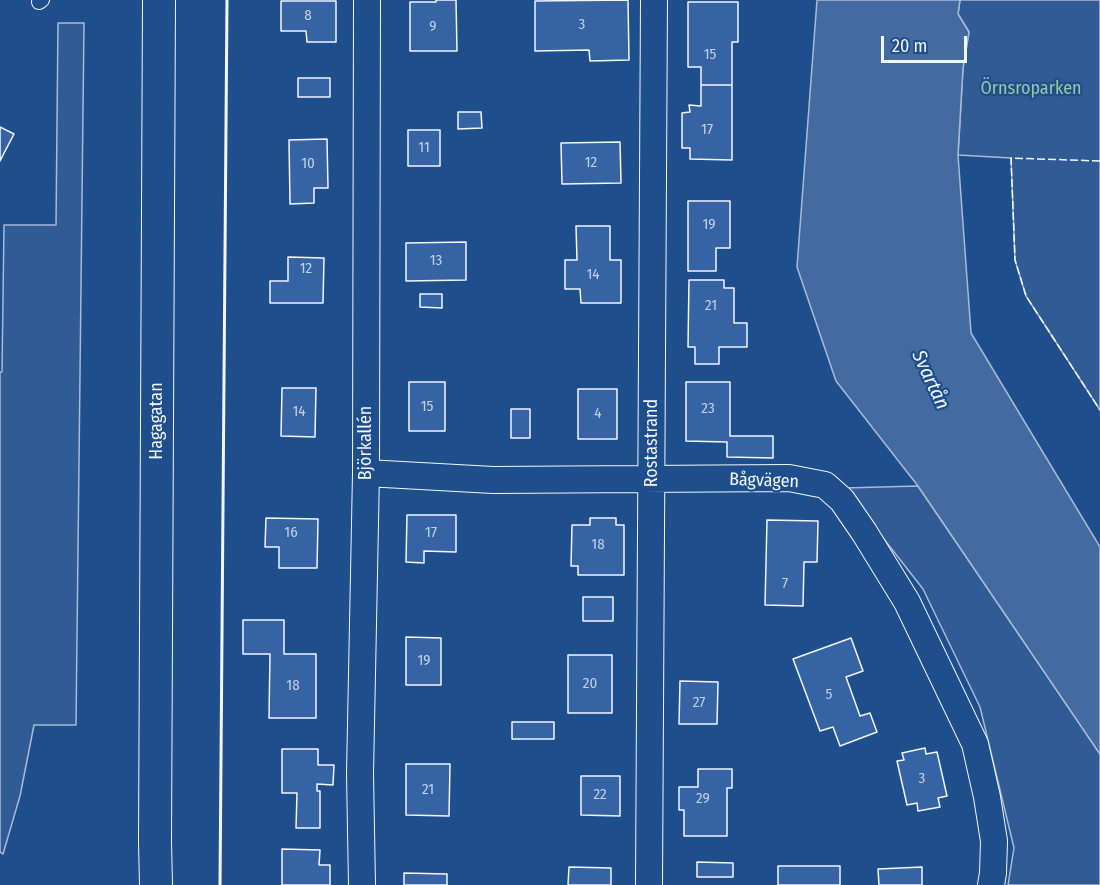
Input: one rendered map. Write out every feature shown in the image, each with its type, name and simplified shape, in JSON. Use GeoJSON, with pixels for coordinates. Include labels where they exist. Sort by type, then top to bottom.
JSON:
{"type":"FeatureCollection","features":[{"type":"Feature","properties":{"kind":"street","name":"Hagagatan"},"geometry":{"type":"LineString","coordinates":[[156,885],[159,0]]}},
{"type":"Feature","properties":{"kind":"street","name":"Björkallén"},"geometry":{"type":"LineString","coordinates":[[362,885],[360,774],[366,473],[367,0]]}},
{"type":"Feature","properties":{"kind":"street","name":"Rostastrand"},"geometry":{"type":"LineString","coordinates":[[649,885],[654,0]]}},
{"type":"Feature","properties":{"kind":"street","name":"Bågvägen"},"geometry":{"type":"LineString","coordinates":[[366,473],[494,480],[789,478],[825,485],[842,500],[907,602],[975,744],[994,841],[991,885]]}},
{"type":"Feature","properties":{"kind":"street","name":"Hagagatan"},"geometry":{"type":"LineString","coordinates":[[148,885],[155,842]]}},
{"type":"Feature","properties":{"kind":"shaded area"},"geometry":{"type":"Polygon","coordinates":[[[960,0],[1100,0],[1100,410],[1026,296],[1015,260],[1011,158],[958,155],[963,68],[969,32],[958,14],[960,0]]]}},
{"type":"Feature","properties":{"kind":"shaded area"},"geometry":{"type":"Polygon","coordinates":[[[58,23],[84,23],[76,725],[34,725],[20,796],[3,854],[0,852],[0,372],[2,372],[4,225],[56,225],[58,23]]]}},
{"type":"Feature","properties":{"kind":"shaded area"},"geometry":{"type":"Polygon","coordinates":[[[918,486],[1100,754],[1100,885],[1008,885],[1014,848],[980,707],[923,589],[844,488],[918,486]]]}},
{"type":"Feature","properties":{"kind":"water","name":"Svartån"},"geometry":{"type":"Polygon","coordinates":[[[817,0],[960,0],[958,14],[969,32],[963,68],[958,155],[971,333],[1100,547],[1100,754],[918,486],[836,381],[797,267],[817,0]]]}},
{"type":"Feature","properties":{"kind":"building"},"geometry":{"type":"Polygon","coordinates":[[[436,0],[456,0],[457,51],[410,51],[410,2],[436,2],[436,0]]]}},
{"type":"Feature","properties":{"kind":"building"},"geometry":{"type":"Polygon","coordinates":[[[628,0],[629,60],[590,61],[589,50],[535,51],[535,1],[628,0]]]}},
{"type":"Feature","properties":{"kind":"building"},"geometry":{"type":"Polygon","coordinates":[[[281,1],[336,1],[336,42],[307,42],[306,31],[281,31],[281,1]]]}},
{"type":"Feature","properties":{"kind":"building"},"geometry":{"type":"Polygon","coordinates":[[[688,2],[738,2],[738,42],[732,42],[732,85],[701,85],[701,67],[688,67],[688,2]]]}},
{"type":"Feature","properties":{"kind":"building"},"geometry":{"type":"Polygon","coordinates":[[[298,78],[330,78],[330,97],[298,97],[298,78]]]}},
{"type":"Feature","properties":{"kind":"building"},"geometry":{"type":"Polygon","coordinates":[[[701,85],[732,85],[732,160],[690,159],[690,148],[682,148],[682,113],[690,112],[689,105],[701,106],[701,85]]]}},
{"type":"Feature","properties":{"kind":"building"},"geometry":{"type":"Polygon","coordinates":[[[458,112],[481,112],[482,128],[458,129],[458,112]]]}},
{"type":"Feature","properties":{"kind":"building"},"geometry":{"type":"Polygon","coordinates":[[[0,127],[14,134],[0,161],[0,127]]]}},
{"type":"Feature","properties":{"kind":"building"},"geometry":{"type":"Polygon","coordinates":[[[408,130],[440,130],[440,166],[408,166],[408,130]]]}},
{"type":"Feature","properties":{"kind":"building"},"geometry":{"type":"Polygon","coordinates":[[[327,139],[328,188],[314,188],[314,203],[290,204],[289,140],[327,139]]]}},
{"type":"Feature","properties":{"kind":"building"},"geometry":{"type":"Polygon","coordinates":[[[620,142],[621,183],[562,184],[561,143],[620,142]]]}},
{"type":"Feature","properties":{"kind":"building"},"geometry":{"type":"Polygon","coordinates":[[[688,201],[730,201],[730,248],[716,248],[716,271],[688,271],[688,201]]]}},
{"type":"Feature","properties":{"kind":"building"},"geometry":{"type":"Polygon","coordinates":[[[576,226],[610,226],[610,260],[621,260],[621,303],[581,303],[580,289],[565,289],[565,260],[577,260],[576,226]]]}},
{"type":"Feature","properties":{"kind":"building"},"geometry":{"type":"Polygon","coordinates":[[[466,242],[466,280],[406,281],[406,243],[466,242]]]}},
{"type":"Feature","properties":{"kind":"building"},"geometry":{"type":"Polygon","coordinates":[[[288,257],[324,258],[323,303],[270,303],[270,281],[288,281],[288,257]]]}},
{"type":"Feature","properties":{"kind":"building"},"geometry":{"type":"Polygon","coordinates":[[[689,280],[724,280],[724,288],[734,288],[734,323],[747,323],[747,347],[719,347],[719,364],[695,364],[695,347],[688,347],[689,280]]]}},
{"type":"Feature","properties":{"kind":"building"},"geometry":{"type":"Polygon","coordinates":[[[420,294],[442,294],[442,308],[420,307],[420,294]]]}},
{"type":"Feature","properties":{"kind":"building"},"geometry":{"type":"Polygon","coordinates":[[[409,382],[445,382],[445,431],[409,431],[409,382]]]}},
{"type":"Feature","properties":{"kind":"building"},"geometry":{"type":"Polygon","coordinates":[[[686,382],[730,382],[730,436],[773,436],[773,458],[727,457],[727,442],[686,441],[686,382]]]}},
{"type":"Feature","properties":{"kind":"building"},"geometry":{"type":"Polygon","coordinates":[[[282,388],[316,388],[315,437],[281,436],[282,388]]]}},
{"type":"Feature","properties":{"kind":"building"},"geometry":{"type":"Polygon","coordinates":[[[578,389],[617,389],[617,439],[578,439],[578,389]]]}},
{"type":"Feature","properties":{"kind":"building"},"geometry":{"type":"Polygon","coordinates":[[[511,409],[530,409],[530,438],[511,438],[511,409]]]}},
{"type":"Feature","properties":{"kind":"building"},"geometry":{"type":"Polygon","coordinates":[[[407,515],[456,515],[456,552],[424,551],[424,563],[406,562],[407,515]]]}},
{"type":"Feature","properties":{"kind":"building"},"geometry":{"type":"Polygon","coordinates":[[[266,518],[318,519],[317,568],[279,568],[279,547],[265,547],[266,518]]]}},
{"type":"Feature","properties":{"kind":"building"},"geometry":{"type":"Polygon","coordinates":[[[590,518],[616,518],[616,525],[624,525],[624,575],[578,575],[578,566],[571,566],[572,525],[590,525],[590,518]]]}},
{"type":"Feature","properties":{"kind":"building"},"geometry":{"type":"Polygon","coordinates":[[[767,520],[818,521],[817,562],[804,562],[803,606],[765,605],[767,520]]]}},
{"type":"Feature","properties":{"kind":"building"},"geometry":{"type":"Polygon","coordinates":[[[583,597],[613,597],[613,621],[583,621],[583,597]]]}},
{"type":"Feature","properties":{"kind":"building"},"geometry":{"type":"Polygon","coordinates":[[[243,620],[284,620],[284,654],[316,654],[316,718],[269,718],[270,654],[243,654],[243,620]]]}},
{"type":"Feature","properties":{"kind":"building"},"geometry":{"type":"Polygon","coordinates":[[[406,637],[441,638],[441,685],[406,685],[406,637]]]}},
{"type":"Feature","properties":{"kind":"building"},"geometry":{"type":"Polygon","coordinates":[[[851,638],[863,671],[846,677],[860,716],[870,713],[877,732],[840,746],[833,727],[820,731],[793,659],[851,638]]]}},
{"type":"Feature","properties":{"kind":"building"},"geometry":{"type":"Polygon","coordinates":[[[568,655],[612,655],[612,713],[568,713],[568,655]]]}},
{"type":"Feature","properties":{"kind":"building"},"geometry":{"type":"Polygon","coordinates":[[[680,681],[718,682],[717,724],[679,724],[680,681]]]}},
{"type":"Feature","properties":{"kind":"building"},"geometry":{"type":"Polygon","coordinates":[[[512,722],[554,722],[554,739],[512,739],[512,722]]]}},
{"type":"Feature","properties":{"kind":"building"},"geometry":{"type":"Polygon","coordinates":[[[925,748],[926,754],[937,752],[947,796],[938,798],[940,807],[918,811],[917,803],[907,805],[897,761],[904,760],[902,753],[925,748]]]}},
{"type":"Feature","properties":{"kind":"building"},"geometry":{"type":"Polygon","coordinates":[[[282,749],[318,749],[318,765],[334,765],[333,785],[317,784],[317,791],[320,791],[320,828],[296,828],[297,793],[282,793],[282,749]]]}},
{"type":"Feature","properties":{"kind":"building"},"geometry":{"type":"Polygon","coordinates":[[[406,764],[450,764],[449,816],[406,815],[406,764]]]}},
{"type":"Feature","properties":{"kind":"building"},"geometry":{"type":"Polygon","coordinates":[[[698,769],[732,769],[732,788],[727,788],[727,836],[684,836],[684,810],[679,810],[679,787],[698,787],[698,769]]]}},
{"type":"Feature","properties":{"kind":"building"},"geometry":{"type":"Polygon","coordinates":[[[581,776],[620,776],[620,816],[581,815],[581,776]]]}},
{"type":"Feature","properties":{"kind":"building"},"geometry":{"type":"Polygon","coordinates":[[[282,849],[320,850],[319,865],[330,865],[330,885],[282,885],[282,849]]]}},
{"type":"Feature","properties":{"kind":"building"},"geometry":{"type":"Polygon","coordinates":[[[697,862],[733,863],[733,877],[697,877],[697,862]]]}},
{"type":"Feature","properties":{"kind":"building"},"geometry":{"type":"Polygon","coordinates":[[[778,866],[840,866],[840,885],[778,885],[778,866]]]}},
{"type":"Feature","properties":{"kind":"building"},"geometry":{"type":"Polygon","coordinates":[[[569,867],[611,868],[611,885],[568,885],[569,867]]]}},
{"type":"Feature","properties":{"kind":"building"},"geometry":{"type":"Polygon","coordinates":[[[922,867],[922,885],[879,885],[878,869],[922,867]]]}},
{"type":"Feature","properties":{"kind":"building"},"geometry":{"type":"Polygon","coordinates":[[[404,873],[447,874],[447,885],[404,885],[404,873]]]}},
{"type":"Feature","properties":{"kind":"fence"},"geometry":{"type":"LineString","coordinates":[[1100,161],[1011,158],[1015,260],[1026,296],[1100,410]]}},
{"type":"Feature","properties":{"kind":"wall"},"geometry":{"type":"LineString","coordinates":[[220,885],[227,0]]}},
{"type":"Feature","properties":{"kind":"park label","name":"Örnsroparken"},"geometry":{"type":"Point","coordinates":[1031,89]}}]}
